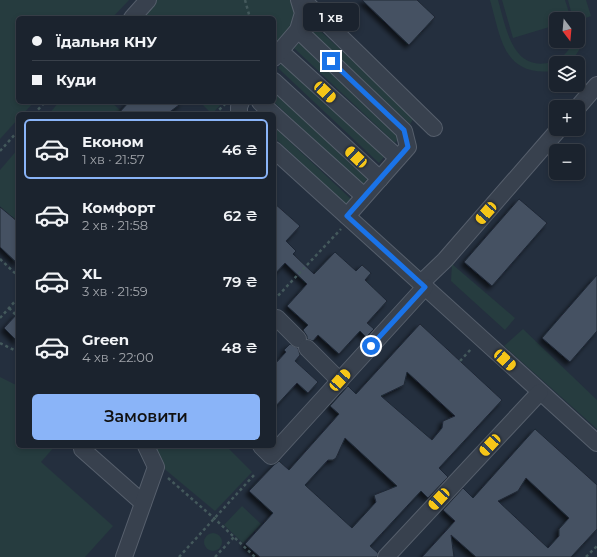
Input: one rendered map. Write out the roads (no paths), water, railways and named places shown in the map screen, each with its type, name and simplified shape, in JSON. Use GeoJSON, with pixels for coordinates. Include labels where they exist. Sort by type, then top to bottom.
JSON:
{"type":"FeatureCollection","features":[{"type":"Feature","properties":{"kind":"street"},"geometry":{"type":"LineString","coordinates":[[134,16],[148,0]]}},
{"type":"Feature","properties":{"kind":"street"},"geometry":{"type":"LineString","coordinates":[[299,0],[303,12],[298,30],[277,54],[398,158]]}},
{"type":"Feature","properties":{"kind":"street"},"geometry":{"type":"LineString","coordinates":[[303,0],[434,128]]}},
{"type":"Feature","properties":{"kind":"street"},"geometry":{"type":"LineString","coordinates":[[298,30],[404,130],[408,147],[347,216]]}},
{"type":"Feature","properties":{"kind":"street"},"geometry":{"type":"LineString","coordinates":[[276,83],[380,179]]}},
{"type":"Feature","properties":{"kind":"street"},"geometry":{"type":"LineString","coordinates":[[584,100],[597,85]]}},
{"type":"Feature","properties":{"kind":"street"},"geometry":{"type":"LineString","coordinates":[[262,104],[271,112]]}},
{"type":"Feature","properties":{"kind":"street"},"geometry":{"type":"LineString","coordinates":[[276,117],[364,196]]}},
{"type":"Feature","properties":{"kind":"street"},"geometry":{"type":"LineString","coordinates":[[263,448],[271,456],[340,380],[553,136]]}},
{"type":"Feature","properties":{"kind":"street"},"geometry":{"type":"LineString","coordinates":[[276,152],[597,443]]}},
{"type":"Feature","properties":{"kind":"street"},"geometry":{"type":"LineString","coordinates":[[277,318],[340,380]]}},
{"type":"Feature","properties":{"kind":"street"},"geometry":{"type":"LineString","coordinates":[[386,557],[540,392]]}},
{"type":"Feature","properties":{"kind":"street"},"geometry":{"type":"LineString","coordinates":[[124,557],[156,467],[147,448]]}},
{"type":"Feature","properties":{"kind":"street"},"geometry":{"type":"LineString","coordinates":[[82,449],[143,503]]}},
{"type":"Feature","properties":{"kind":"street"},"geometry":{"type":"LineString","coordinates":[[378,557],[426,504]]}}]}
